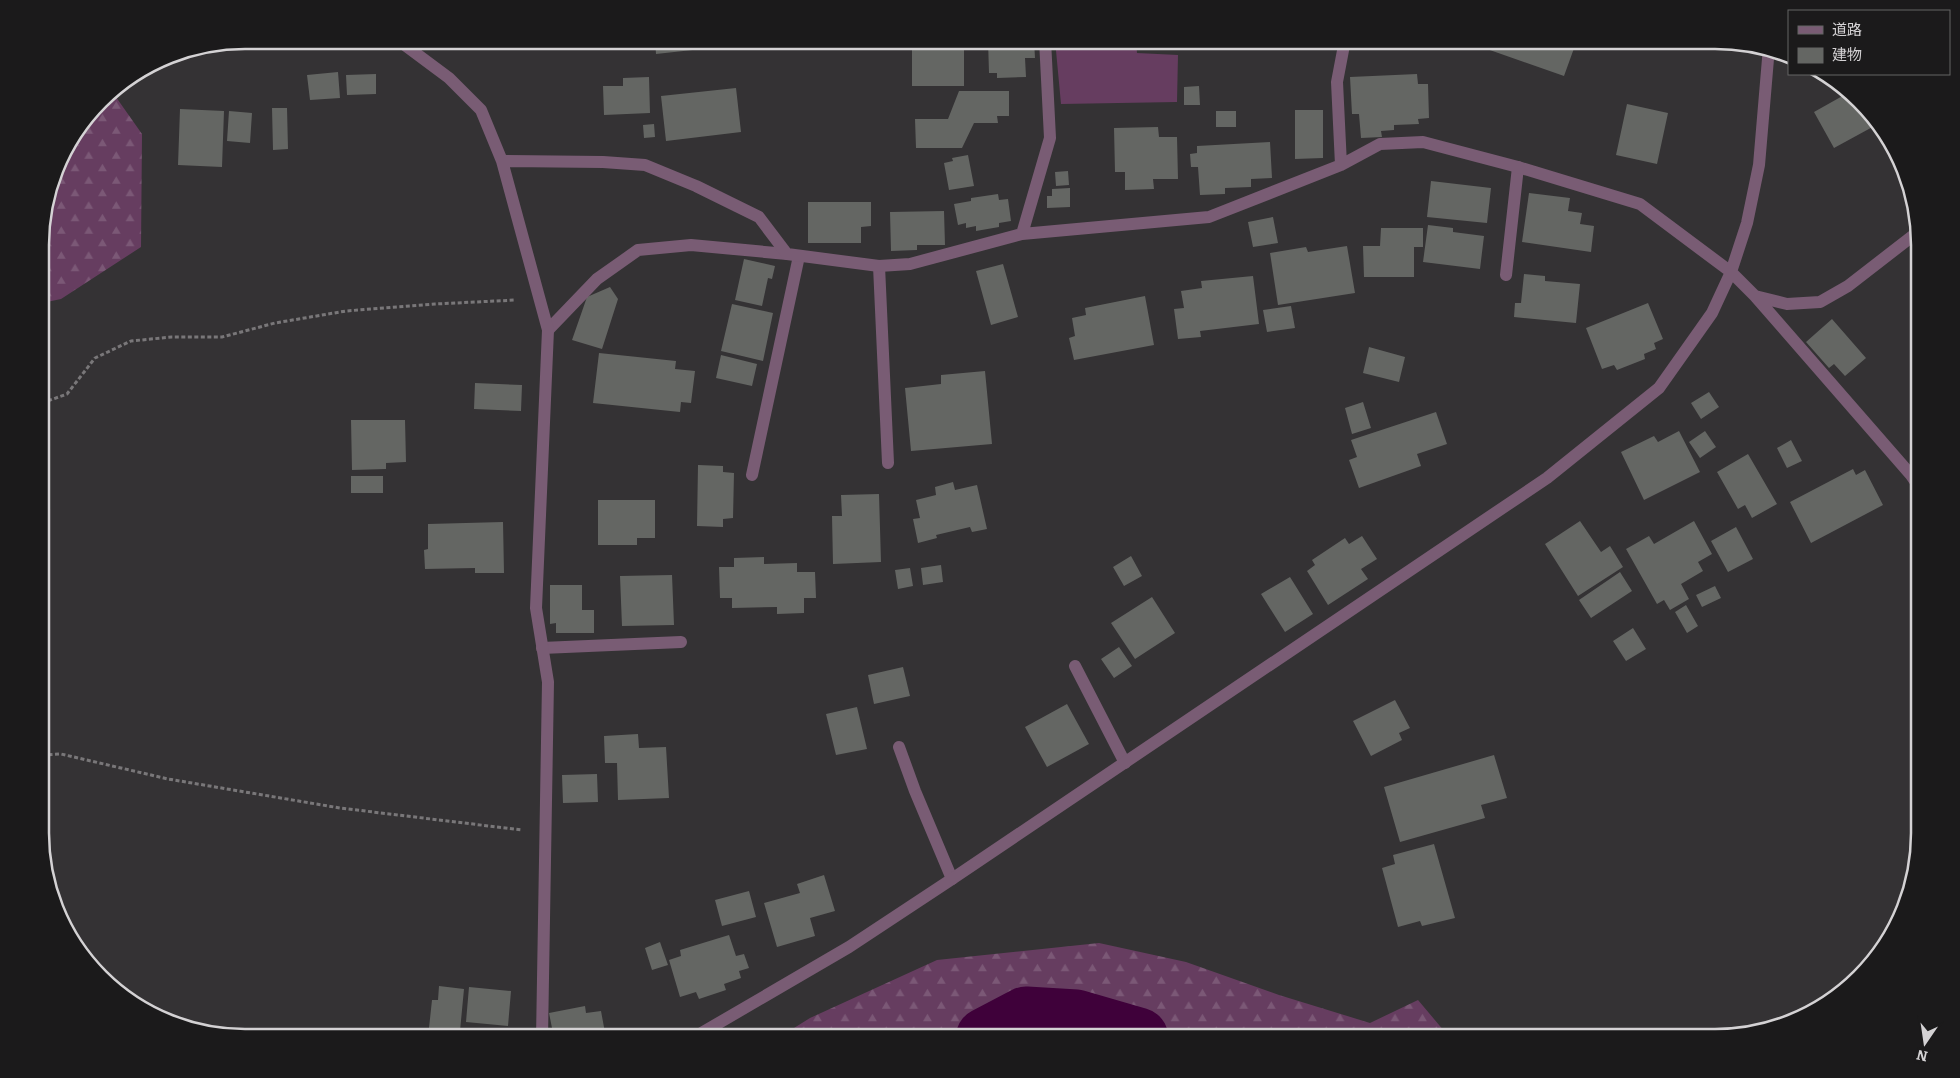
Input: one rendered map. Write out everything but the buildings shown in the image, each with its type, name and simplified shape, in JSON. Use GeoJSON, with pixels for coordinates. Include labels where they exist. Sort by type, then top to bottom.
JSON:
{"type":"FeatureCollection","features":[{"type":"Feature","properties":{"kind":"street"},"geometry":{"type":"LineString","coordinates":[[410,49],[449,78],[481,110],[502,161],[548,330],[536,608],[548,682],[542,1029]]}},
{"type":"Feature","properties":{"kind":"street"},"geometry":{"type":"LineString","coordinates":[[1022,234],[1050,138],[1045,49]]}},
{"type":"Feature","properties":{"kind":"street"},"geometry":{"type":"LineString","coordinates":[[1341,165],[1337,82],[1343,49]]}},
{"type":"Feature","properties":{"kind":"street"},"geometry":{"type":"LineString","coordinates":[[708,1029],[849,947],[952,880],[1547,478],[1659,388],[1712,313],[1731,272],[1748,223],[1759,165],[1768,56]]}},
{"type":"Feature","properties":{"kind":"street"},"geometry":{"type":"LineString","coordinates":[[548,330],[597,279],[638,250],[691,245],[879,266],[910,264],[1022,234],[1209,217],[1341,165],[1380,144],[1423,142],[1518,167],[1640,204],[1731,272],[1755,296],[1911,475]]}},
{"type":"Feature","properties":{"kind":"street"},"geometry":{"type":"LineString","coordinates":[[502,161],[603,162],[645,165],[696,186],[759,217],[793,255]]}},
{"type":"Feature","properties":{"kind":"street"},"geometry":{"type":"LineString","coordinates":[[1506,275],[1518,167]]}},
{"type":"Feature","properties":{"kind":"street"},"geometry":{"type":"LineString","coordinates":[[1755,296],[1787,304],[1820,302],[1848,286],[1911,238]]}},
{"type":"Feature","properties":{"kind":"street"},"geometry":{"type":"LineString","coordinates":[[752,475],[793,255]]}},
{"type":"Feature","properties":{"kind":"street"},"geometry":{"type":"LineString","coordinates":[[879,266],[888,463]]}},
{"type":"Feature","properties":{"kind":"street"},"geometry":{"type":"LineString","coordinates":[[542,648],[681,642]]}},
{"type":"Feature","properties":{"kind":"street"},"geometry":{"type":"LineString","coordinates":[[1075,666],[1125,763]]}},
{"type":"Feature","properties":{"kind":"street"},"geometry":{"type":"LineString","coordinates":[[899,747],[915,792],[952,880]]}},
{"type":"Feature","properties":{"kind":"path"},"geometry":{"type":"LineString","coordinates":[[49,400],[67,394],[95,358],[131,341],[172,337],[222,336],[346,311],[540,299]]}},
{"type":"Feature","properties":{"kind":"path"},"geometry":{"type":"LineString","coordinates":[[49,755],[61,754],[168,779],[340,808],[545,833]]}},
{"type":"Feature","properties":{"kind":"green space"},"geometry":{"type":"Polygon","coordinates":[[[1056,49],[1137,49],[1137,53],[1178,55],[1177,102],[1061,104],[1056,49]]]}},
{"type":"Feature","properties":{"kind":"green space"},"geometry":{"type":"Polygon","coordinates":[[[116,97],[142,134],[141,247],[61,299],[49,302],[49,232],[55,194],[75,147],[89,125],[116,97]]]}},
{"type":"Feature","properties":{"kind":"green space"},"geometry":{"type":"Polygon","coordinates":[[[1099,943],[1186,962],[1279,995],[1370,1023],[1418,1000],[1442,1029],[792,1029],[810,1018],[937,960],[1099,943]]]}},
{"type":"Feature","properties":{"kind":"waterway"},"geometry":{"type":"LineString","coordinates":[[1003,1029],[1026,1017],[1076,1020],[1107,1029]]}}]}
